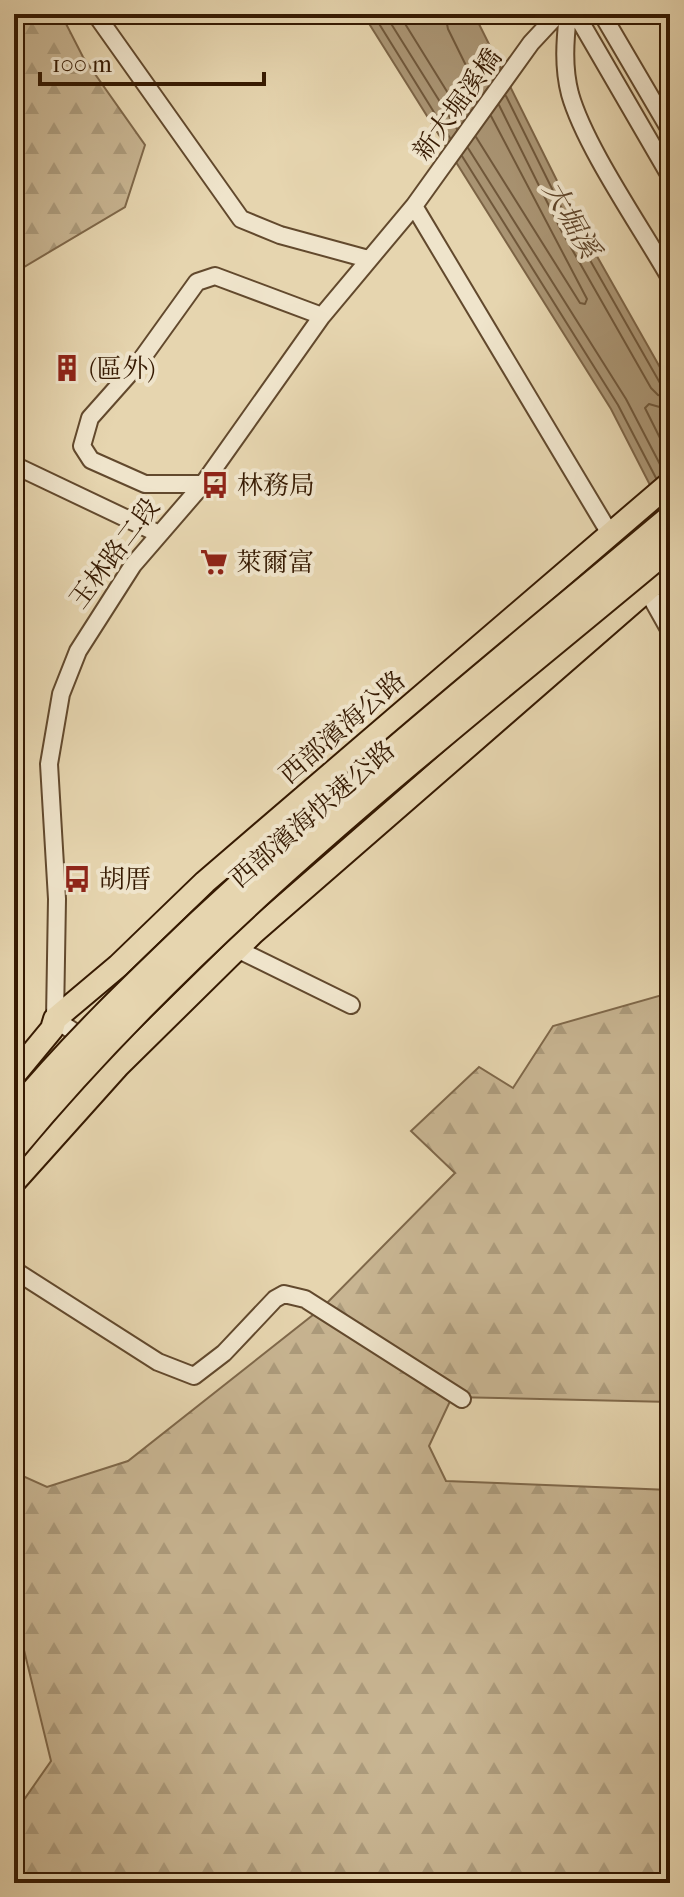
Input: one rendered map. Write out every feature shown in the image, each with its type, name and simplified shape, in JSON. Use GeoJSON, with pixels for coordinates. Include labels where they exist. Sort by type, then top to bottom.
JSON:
{"type":"FeatureCollection","features":[{"type":"Feature","properties":{"kind":"highway","name":"西部濱海快速公路"},"geometry":{"type":"LineString","coordinates":[[14,1114],[49,1072],[150,970],[288,839],[670,518]]}},
{"type":"Feature","properties":{"kind":"highway","name":"西部濱海快速公路"},"geometry":{"type":"LineString","coordinates":[[14,1148],[64,1088],[156,993],[301,856],[670,547]]}},
{"type":"Feature","properties":{"kind":"main road","name":"西部濱海公路"},"geometry":{"type":"LineString","coordinates":[[55,1019],[118,966],[205,882],[609,532],[670,483]]}},
{"type":"Feature","properties":{"kind":"main road"},"geometry":{"type":"LineString","coordinates":[[14,1182],[118,1066],[253,933],[670,570]]}},
{"type":"Feature","properties":{"kind":"main road"},"geometry":{"type":"LineString","coordinates":[[14,1075],[52,1029],[55,1019]]}},
{"type":"Feature","properties":{"kind":"street","name":"新大堀溪橋"},"geometry":{"type":"LineString","coordinates":[[418,200],[531,43],[558,14]]}},
{"type":"Feature","properties":{"kind":"street"},"geometry":{"type":"LineString","coordinates":[[568,14],[564,54],[570,94],[595,147],[670,278]]}},
{"type":"Feature","properties":{"kind":"street"},"geometry":{"type":"LineString","coordinates":[[576,14],[670,176]]}},
{"type":"Feature","properties":{"kind":"street"},"geometry":{"type":"LineString","coordinates":[[602,14],[670,130]]}},
{"type":"Feature","properties":{"kind":"street"},"geometry":{"type":"LineString","coordinates":[[97,15],[241,219],[280,235],[368,259]]}},
{"type":"Feature","properties":{"kind":"street"},"geometry":{"type":"LineString","coordinates":[[418,200],[609,532]]}},
{"type":"Feature","properties":{"kind":"street","name":"玉林路二段"},"geometry":{"type":"LineString","coordinates":[[55,1019],[57,899],[49,764],[61,694],[78,651],[133,565],[203,484],[322,316],[418,200]]}},
{"type":"Feature","properties":{"kind":"street"},"geometry":{"type":"LineString","coordinates":[[203,484],[145,484],[91,460],[82,446],[90,418],[138,364],[197,282],[215,276],[322,316]]}},
{"type":"Feature","properties":{"kind":"street"},"geometry":{"type":"LineString","coordinates":[[14,465],[159,534]]}},
{"type":"Feature","properties":{"kind":"street"},"geometry":{"type":"LineString","coordinates":[[647,590],[670,631]]}},
{"type":"Feature","properties":{"kind":"street"},"geometry":{"type":"LineString","coordinates":[[90,1043],[194,942],[218,967]]}},
{"type":"Feature","properties":{"kind":"street"},"geometry":{"type":"LineString","coordinates":[[237,949],[351,1005]]}},
{"type":"Feature","properties":{"kind":"street"},"geometry":{"type":"LineString","coordinates":[[55,1019],[118,1066]]}},
{"type":"Feature","properties":{"kind":"street"},"geometry":{"type":"LineString","coordinates":[[14,1270],[158,1362],[194,1376],[224,1353],[275,1299],[284,1294],[305,1299],[462,1399]]}},
{"type":"Feature","properties":{"kind":"green space"},"geometry":{"type":"Polygon","coordinates":[[[14,14],[61,14],[83,57],[145,145],[125,207],[14,273],[14,14]]]}},
{"type":"Feature","properties":{"kind":"green space"},"geometry":{"type":"Polygon","coordinates":[[[670,986],[670,1402],[452,1397],[429,1446],[446,1481],[670,1490],[670,1883],[14,1883],[14,1814],[51,1761],[14,1609],[14,1472],[47,1487],[128,1461],[323,1307],[455,1173],[411,1131],[479,1067],[513,1088],[553,1026],[666,994],[670,986]]]}},
{"type":"Feature","properties":{"kind":"water","name":"大堀溪"},"geometry":{"type":"Polygon","coordinates":[[[363,14],[474,14],[577,221],[670,385],[670,524],[611,409],[363,14]]]}},
{"type":"Feature","properties":{"kind":"place","name":"(區外)"},"geometry":{"type":"Point","coordinates":[67,368]}},
{"type":"Feature","properties":{"kind":"place","name":"林務局"},"geometry":{"type":"Point","coordinates":[215,485]}},
{"type":"Feature","properties":{"kind":"place","name":"萊爾富"},"geometry":{"type":"Point","coordinates":[214,562]}},
{"type":"Feature","properties":{"kind":"place","name":"胡厝"},"geometry":{"type":"Point","coordinates":[77,879]}}]}
